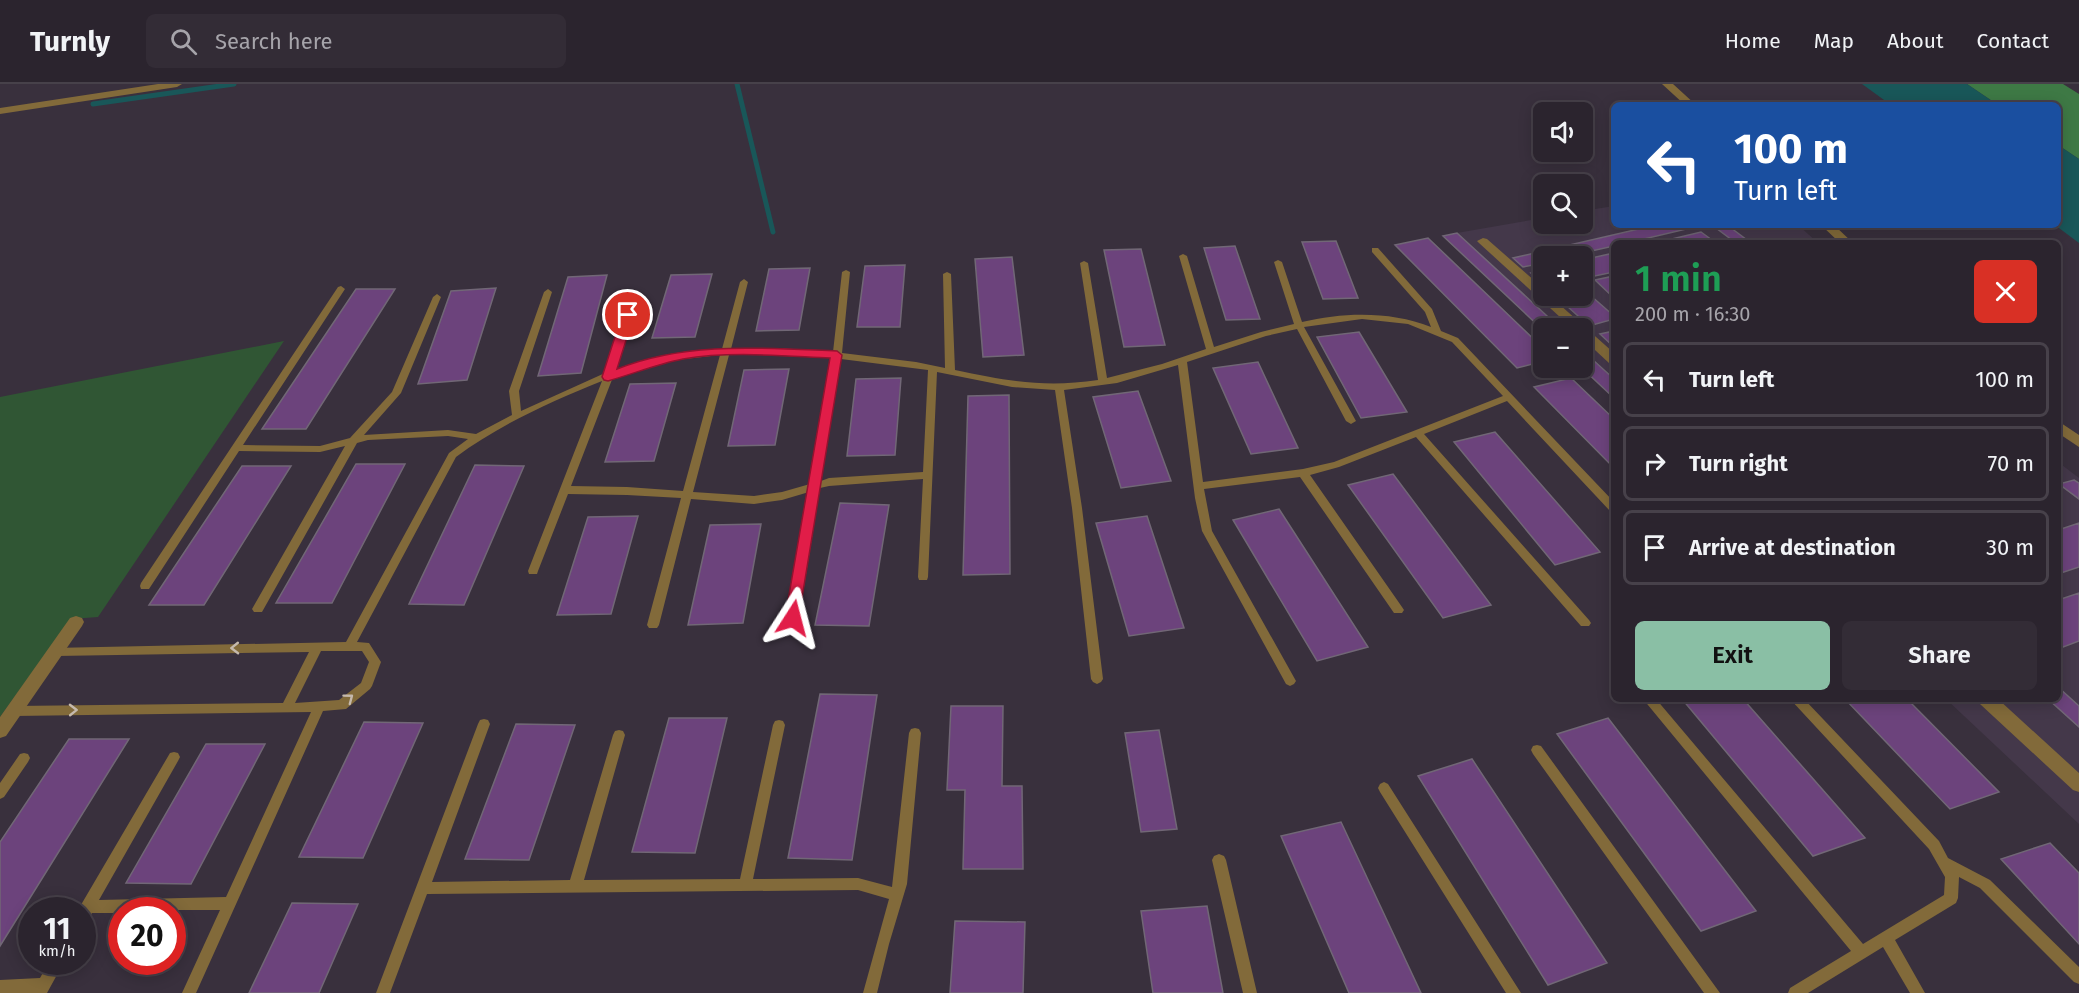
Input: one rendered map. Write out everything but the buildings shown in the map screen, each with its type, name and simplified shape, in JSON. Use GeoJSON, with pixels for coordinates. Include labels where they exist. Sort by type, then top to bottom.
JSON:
{"type":"FeatureCollection","features":[{"type":"Feature","properties":{"kind":"street"},"geometry":{"type":"LineString","coordinates":[[0,111],[177,84]]}},
{"type":"Feature","properties":{"kind":"street"},"geometry":{"type":"LineString","coordinates":[[1667,84],[1688,102]]}},
{"type":"Feature","properties":{"kind":"street"},"geometry":{"type":"LineString","coordinates":[[1830,228],[1844,240]]}},
{"type":"Feature","properties":{"kind":"street"},"geometry":{"type":"LineString","coordinates":[[1483,241],[1568,318]]}},
{"type":"Feature","properties":{"kind":"street"},"geometry":{"type":"LineString","coordinates":[[1593,341],[1611,357]]}},
{"type":"Feature","properties":{"kind":"street"},"geometry":{"type":"LineString","coordinates":[[2061,428],[2079,442]]}},
{"type":"Feature","properties":{"kind":"street"},"geometry":{"type":"LineString","coordinates":[[0,731],[76,622]]}},
{"type":"Feature","properties":{"kind":"street"},"geometry":{"type":"LineString","coordinates":[[1989,702],[2079,784]]}},
{"type":"Feature","properties":{"kind":"lane"},"geometry":{"type":"LineString","coordinates":[[1375,250],[1429,311],[1437,330]]}},
{"type":"Feature","properties":{"kind":"lane"},"geometry":{"type":"LineString","coordinates":[[1184,256],[1211,350]]}},
{"type":"Feature","properties":{"kind":"lane"},"geometry":{"type":"LineString","coordinates":[[1278,262],[1299,325],[1351,421]]}},
{"type":"Feature","properties":{"kind":"lane"},"geometry":{"type":"LineString","coordinates":[[1084,263],[1103,381]]}},
{"type":"Feature","properties":{"kind":"lane"},"geometry":{"type":"LineString","coordinates":[[793,618],[837,355],[846,272]]}},
{"type":"Feature","properties":{"kind":"lane"},"geometry":{"type":"LineString","coordinates":[[947,274],[950,371]]}},
{"type":"Feature","properties":{"kind":"lane"},"geometry":{"type":"LineString","coordinates":[[653,625],[744,282]]}},
{"type":"Feature","properties":{"kind":"lane"},"geometry":{"type":"LineString","coordinates":[[145,586],[341,290]]}},
{"type":"Feature","properties":{"kind":"lane"},"geometry":{"type":"LineString","coordinates":[[517,417],[514,391],[548,292]]}},
{"type":"Feature","properties":{"kind":"lane"},"geometry":{"type":"LineString","coordinates":[[533,571],[608,377],[634,294]]}},
{"type":"Feature","properties":{"kind":"lane"},"geometry":{"type":"LineString","coordinates":[[258,609],[353,441],[396,393],[436,297]]}},
{"type":"Feature","properties":{"kind":"lane"},"geometry":{"type":"LineString","coordinates":[[349,646],[452,455],[475,437],[608,377],[629,369],[684,355],[756,351],[837,355],[933,368],[1019,384],[1059,387],[1103,381],[1299,325],[1336,318],[1409,321],[1437,330],[1455,340],[1611,505]]}},
{"type":"Feature","properties":{"kind":"lane"},"geometry":{"type":"LineString","coordinates":[[1182,359],[1207,531],[1290,681]]}},
{"type":"Feature","properties":{"kind":"lane"},"geometry":{"type":"LineString","coordinates":[[923,577],[933,368]]}},
{"type":"Feature","properties":{"kind":"lane"},"geometry":{"type":"LineString","coordinates":[[1059,387],[1077,508],[1097,679]]}},
{"type":"Feature","properties":{"kind":"lane"},"geometry":{"type":"LineString","coordinates":[[1199,486],[1303,474],[1336,465],[1509,397]]}},
{"type":"Feature","properties":{"kind":"lane"},"geometry":{"type":"LineString","coordinates":[[237,448],[320,449],[368,437],[448,433],[475,437]]}},
{"type":"Feature","properties":{"kind":"lane"},"geometry":{"type":"LineString","coordinates":[[1418,433],[1585,623]]}},
{"type":"Feature","properties":{"kind":"lane"},"geometry":{"type":"LineString","coordinates":[[1303,474],[1398,610]]}},
{"type":"Feature","properties":{"kind":"lane"},"geometry":{"type":"LineString","coordinates":[[565,490],[688,494],[754,500],[783,496],[829,482],[927,475]]}},
{"type":"Feature","properties":{"kind":"lane"},"geometry":{"type":"LineString","coordinates":[[14,711],[286,708],[342,705],[366,686],[375,662],[365,646],[56,651]]}},
{"type":"Feature","properties":{"kind":"lane"},"geometry":{"type":"LineString","coordinates":[[286,708],[317,647]]}},
{"type":"Feature","properties":{"kind":"lane"},"geometry":{"type":"LineString","coordinates":[[1651,702],[1861,953]]}},
{"type":"Feature","properties":{"kind":"lane"},"geometry":{"type":"LineString","coordinates":[[1795,993],[1951,898],[1952,876],[1934,845],[1799,702]]}},
{"type":"Feature","properties":{"kind":"lane"},"geometry":{"type":"LineString","coordinates":[[189,993],[320,707]]}},
{"type":"Feature","properties":{"kind":"lane"},"geometry":{"type":"LineString","coordinates":[[383,993],[484,724]]}},
{"type":"Feature","properties":{"kind":"lane"},"geometry":{"type":"LineString","coordinates":[[745,885],[779,725]]}},
{"type":"Feature","properties":{"kind":"lane"},"geometry":{"type":"LineString","coordinates":[[870,993],[900,884],[915,733]]}},
{"type":"Feature","properties":{"kind":"lane"},"geometry":{"type":"LineString","coordinates":[[576,887],[619,735]]}},
{"type":"Feature","properties":{"kind":"lane"},"geometry":{"type":"LineString","coordinates":[[1537,750],[1713,993]]}},
{"type":"Feature","properties":{"kind":"lane"},"geometry":{"type":"LineString","coordinates":[[94,897],[174,757]]}},
{"type":"Feature","properties":{"kind":"lane"},"geometry":{"type":"LineString","coordinates":[[0,793],[24,758]]}},
{"type":"Feature","properties":{"kind":"lane"},"geometry":{"type":"LineString","coordinates":[[1384,788],[1514,993]]}},
{"type":"Feature","properties":{"kind":"lane"},"geometry":{"type":"LineString","coordinates":[[1219,860],[1250,993]]}},
{"type":"Feature","properties":{"kind":"lane"},"geometry":{"type":"LineString","coordinates":[[1944,862],[1985,884],[2079,977]]}},
{"type":"Feature","properties":{"kind":"lane"},"geometry":{"type":"LineString","coordinates":[[422,888],[858,884],[897,895]]}},
{"type":"Feature","properties":{"kind":"lane"},"geometry":{"type":"LineString","coordinates":[[96,911],[230,903]]}},
{"type":"Feature","properties":{"kind":"lane"},"geometry":{"type":"LineString","coordinates":[[1886,938],[1918,993]]}},
{"type":"Feature","properties":{"kind":"lane"},"geometry":{"type":"LineString","coordinates":[[0,987],[41,989],[49,975]]}},
{"type":"Feature","properties":{"kind":"shaded area"},"geometry":{"type":"Polygon","coordinates":[[[1862,84],[1967,84],[1994,102],[1887,102],[1862,84]]]}},
{"type":"Feature","properties":{"kind":"shaded area"},"geometry":{"type":"Polygon","coordinates":[[[2061,147],[2079,159],[2079,243],[2059,228],[2061,228],[2061,147]]]}},
{"type":"Feature","properties":{"kind":"shaded area"},"geometry":{"type":"Polygon","coordinates":[[[1611,206],[1611,228],[1801,228],[1815,240],[1611,240],[1611,384],[1593,367],[1593,318],[1541,318],[1451,234],[1533,220],[1533,234],[1593,234],[1593,209],[1611,206]]]}},
{"type":"Feature","properties":{"kind":"shaded area"},"geometry":{"type":"Polygon","coordinates":[[[284,341],[98,617],[71,619],[0,717],[0,397],[284,341]]]}},
{"type":"Feature","properties":{"kind":"shaded area"},"geometry":{"type":"Polygon","coordinates":[[[2061,464],[2079,478],[2079,824],[1949,702],[2061,702],[2061,464]]]}},
{"type":"Feature","properties":{"kind":"green space"},"geometry":{"type":"Polygon","coordinates":[[[1967,84],[2063,84],[2079,94],[2079,159],[2061,147],[2061,102],[1994,102],[1967,84]]]}},
{"type":"Feature","properties":{"kind":"waterway"},"geometry":{"type":"LineString","coordinates":[[93,104],[234,84]]}},
{"type":"Feature","properties":{"kind":"waterway"},"geometry":{"type":"LineString","coordinates":[[737,84],[773,232]]}},
{"type":"Feature","properties":{"kind":"route"},"geometry":{"type":"LineString","coordinates":[[628,315],[608,377],[629,369],[684,355],[756,351],[837,355],[793,618]]}}]}
